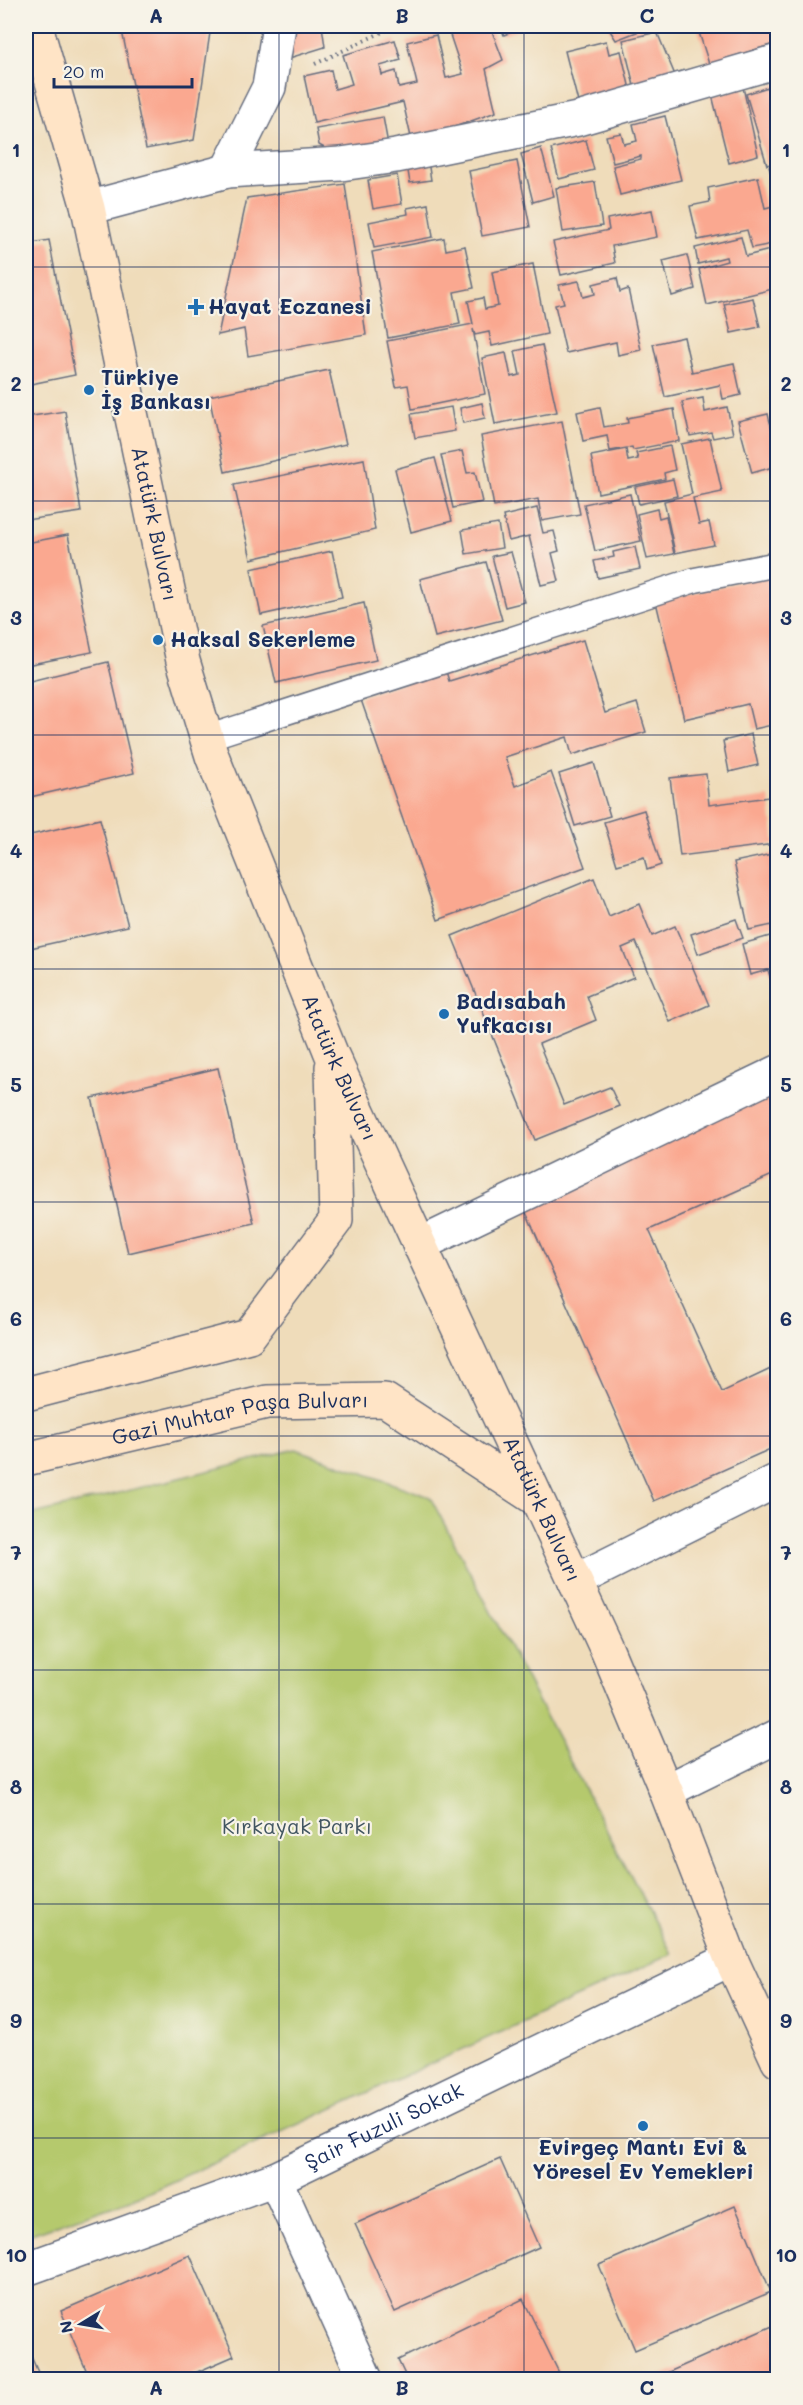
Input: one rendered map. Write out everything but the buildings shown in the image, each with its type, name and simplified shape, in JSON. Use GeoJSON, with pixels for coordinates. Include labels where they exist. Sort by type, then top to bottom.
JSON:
{"type":"FeatureCollection","features":[{"type":"Feature","properties":{"kind":"main road","name":"Atatürk Bulvarı"},"geometry":{"type":"LineString","coordinates":[[36,26],[88,208],[183,661],[206,738],[332,1053],[607,1650],[666,1791],[731,1959],[777,2061]]}},
{"type":"Feature","properties":{"kind":"main road"},"geometry":{"type":"LineString","coordinates":[[26,1394],[249,1336],[336,1220],[332,1053]]}},
{"type":"Feature","properties":{"kind":"main road","name":"Gazi Muhtar Paşa Bulvarı"},"geometry":{"type":"LineString","coordinates":[[26,1459],[267,1402],[385,1400],[536,1499]]}},
{"type":"Feature","properties":{"kind":"street"},"geometry":{"type":"LineString","coordinates":[[227,171],[269,87],[279,26]]}},
{"type":"Feature","properties":{"kind":"street"},"geometry":{"type":"LineString","coordinates":[[88,208],[227,171],[341,164],[396,156],[578,119],[777,61]]}},
{"type":"Feature","properties":{"kind":"street"},"geometry":{"type":"LineString","coordinates":[[419,1245],[777,1072]]}},
{"type":"Feature","properties":{"kind":"street"},"geometry":{"type":"LineString","coordinates":[[575,1581],[777,1480]]}},
{"type":"Feature","properties":{"kind":"street"},"geometry":{"type":"LineString","coordinates":[[666,1791],[777,1736]]}},
{"type":"Feature","properties":{"kind":"street","name":"Şair Fuzuli Sokak"},"geometry":{"type":"LineString","coordinates":[[26,2269],[275,2179],[731,1959]]}},
{"type":"Feature","properties":{"kind":"street"},"geometry":{"type":"LineString","coordinates":[[275,2179],[366,2379]]}},
{"type":"Feature","properties":{"kind":"lane"},"geometry":{"type":"LineString","coordinates":[[206,738],[695,580],[777,564]]}},
{"type":"Feature","properties":{"kind":"path"},"geometry":{"type":"LineString","coordinates":[[269,87],[395,26]]}},
{"type":"Feature","properties":{"kind":"green space","name":"Kırkayak Parkı"},"geometry":{"type":"Polygon","coordinates":[[[296,1449],[430,1497],[672,1954],[145,2194],[26,2236],[26,1516],[296,1449]]]}},
{"type":"Feature","properties":{"kind":"place","name":"Hayat Eczanesi"},"geometry":{"type":"Point","coordinates":[196,307]}},
{"type":"Feature","properties":{"kind":"place","name":"Türkiye İş Bankası"},"geometry":{"type":"Point","coordinates":[89,390]}},
{"type":"Feature","properties":{"kind":"place","name":"Haksal Sekerleme"},"geometry":{"type":"Point","coordinates":[158,640]}},
{"type":"Feature","properties":{"kind":"place","name":"Badısabah Yufkacısı"},"geometry":{"type":"Point","coordinates":[444,1014]}},
{"type":"Feature","properties":{"kind":"place","name":"Evirgeç Mantı Evi & Yöresel Ev Yemekleri"},"geometry":{"type":"Point","coordinates":[643,2126]}}]}
